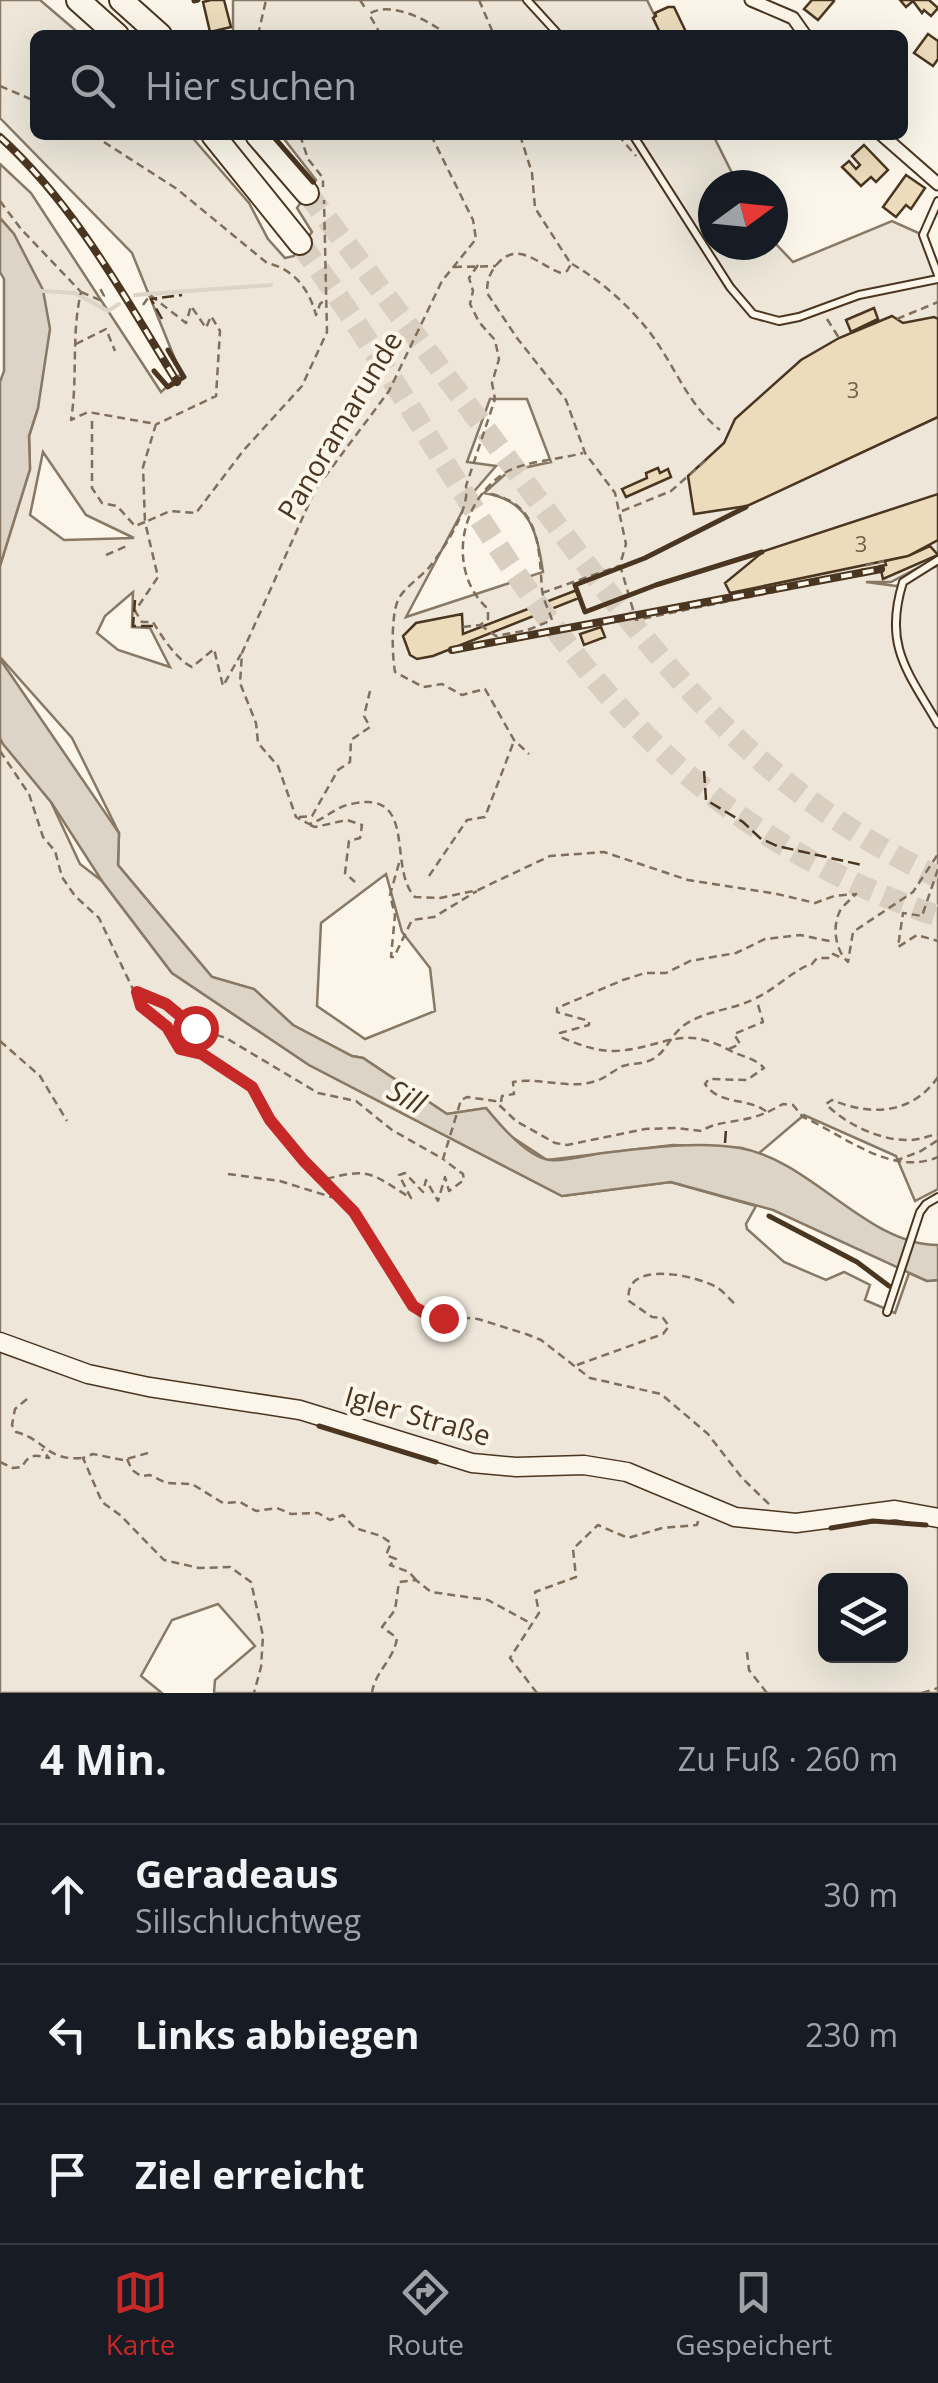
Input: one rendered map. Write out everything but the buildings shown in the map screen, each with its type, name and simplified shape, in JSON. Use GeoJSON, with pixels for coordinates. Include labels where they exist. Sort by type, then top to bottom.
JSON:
{"type":"FeatureCollection","features":[{"type":"Feature","properties":{"kind":"highway"},"geometry":{"type":"LineString","coordinates":[[78,0],[111,30]]}},
{"type":"Feature","properties":{"kind":"highway"},"geometry":{"type":"LineString","coordinates":[[120,0],[154,30]]}},
{"type":"Feature","properties":{"kind":"highway"},"geometry":{"type":"LineString","coordinates":[[217,140],[300,243]]}},
{"type":"Feature","properties":{"kind":"highway"},"geometry":{"type":"LineString","coordinates":[[261,140],[307,193]]}},
{"type":"Feature","properties":{"kind":"main road","name":"Igler Straße"},"geometry":{"type":"LineString","coordinates":[[0,1342],[88,1374],[300,1410],[472,1463],[516,1467],[584,1465],[627,1472],[735,1517],[796,1523],[895,1510],[938,1518]]}},
{"type":"Feature","properties":{"kind":"street"},"geometry":{"type":"LineString","coordinates":[[751,0],[793,18],[802,30]]}},
{"type":"Feature","properties":{"kind":"street"},"geometry":{"type":"LineString","coordinates":[[888,140],[938,184]]}},
{"type":"Feature","properties":{"kind":"lane"},"geometry":{"type":"LineString","coordinates":[[527,0],[554,30]]}},
{"type":"Feature","properties":{"kind":"lane"},"geometry":{"type":"LineString","coordinates":[[635,140],[740,303],[753,314],[778,321],[859,295],[938,277],[923,235],[938,201]]}},
{"type":"Feature","properties":{"kind":"lane"},"geometry":{"type":"LineString","coordinates":[[938,560],[903,582],[896,630],[901,664],[938,724]]}},
{"type":"Feature","properties":{"kind":"lane"},"geometry":{"type":"LineString","coordinates":[[887,1312],[914,1228],[926,1204],[938,1197]]}},
{"type":"Feature","properties":{"kind":"path"},"geometry":{"type":"LineString","coordinates":[[259,30],[266,0]]}},
{"type":"Feature","properties":{"kind":"path"},"geometry":{"type":"LineString","coordinates":[[360,0],[378,30]]}},
{"type":"Feature","properties":{"kind":"path"},"geometry":{"type":"LineString","coordinates":[[478,0],[492,30]]}},
{"type":"Feature","properties":{"kind":"path"},"geometry":{"type":"LineString","coordinates":[[369,14],[384,4],[428,18],[441,30]]}},
{"type":"Feature","properties":{"kind":"path"},"geometry":{"type":"LineString","coordinates":[[0,86],[30,100]]}},
{"type":"Feature","properties":{"kind":"path"},"geometry":{"type":"LineString","coordinates":[[101,140],[177,189],[268,263],[286,267],[312,297],[316,315],[326,300]]}},
{"type":"Feature","properties":{"kind":"path"},"geometry":{"type":"LineString","coordinates":[[92,421],[92,488],[102,503],[117,506],[135,526],[170,511],[196,512],[302,386],[328,332],[323,178],[308,159],[302,140]]}},
{"type":"Feature","properties":{"kind":"path","name":"Panoramarunde"},"geometry":{"type":"LineString","coordinates":[[296,817],[278,766],[258,743],[252,712],[241,691],[242,653],[315,490],[389,391],[442,281],[476,239],[467,206],[434,140]]}},
{"type":"Feature","properties":{"kind":"path"},"geometry":{"type":"LineString","coordinates":[[522,140],[532,173],[535,208],[570,264],[588,274],[648,331],[699,414],[720,430]]}},
{"type":"Feature","properties":{"kind":"path"},"geometry":{"type":"LineString","coordinates":[[1,204],[80,295],[100,300],[104,296],[99,286]]}},
{"type":"Feature","properties":{"kind":"path"},"geometry":{"type":"LineString","coordinates":[[570,264],[567,271],[554,272],[532,256],[505,256],[487,282],[487,293],[566,400],[585,453],[615,493],[626,544],[620,565],[636,620],[862,574],[863,566],[884,561]]}},
{"type":"Feature","properties":{"kind":"path"},"geometry":{"type":"LineString","coordinates":[[478,265],[469,278],[474,292],[470,304],[495,340],[500,359],[492,383],[495,399],[466,486],[468,496],[452,530],[432,565],[398,600],[392,654],[395,672],[423,687],[442,684],[462,695],[485,690],[514,740],[529,754]]}},
{"type":"Feature","properties":{"kind":"path"},"geometry":{"type":"LineString","coordinates":[[452,266],[496,266]]}},
{"type":"Feature","properties":{"kind":"path"},"geometry":{"type":"LineString","coordinates":[[80,295],[74,326],[76,386],[71,420],[88,412],[156,424],[216,396],[220,331],[211,316],[206,328],[191,306],[186,323],[149,292],[143,305]]}},
{"type":"Feature","properties":{"kind":"path"},"geometry":{"type":"LineString","coordinates":[[896,319],[938,302]]}},
{"type":"Feature","properties":{"kind":"path"},"geometry":{"type":"LineString","coordinates":[[822,309],[838,338]]}},
{"type":"Feature","properties":{"kind":"path"},"geometry":{"type":"LineString","coordinates":[[75,345],[106,329],[115,351]]}},
{"type":"Feature","properties":{"kind":"path"},"geometry":{"type":"LineString","coordinates":[[156,424],[143,468],[145,522],[158,578],[135,611],[142,622],[153,622],[187,666],[192,667],[214,650],[223,686],[242,653]]}},
{"type":"Feature","properties":{"kind":"path"},"geometry":{"type":"LineString","coordinates":[[463,627],[480,625],[488,619],[488,610],[475,598],[460,552],[468,515],[484,493],[509,471],[585,453]]}},
{"type":"Feature","properties":{"kind":"path"},"geometry":{"type":"LineString","coordinates":[[621,511],[671,491],[705,461]]}},
{"type":"Feature","properties":{"kind":"path"},"geometry":{"type":"LineString","coordinates":[[480,625],[496,636],[528,630],[552,620],[542,592],[544,572],[538,538],[530,522],[505,496],[484,493]]}},
{"type":"Feature","properties":{"kind":"path"},"geometry":{"type":"LineString","coordinates":[[106,555],[129,545]]}},
{"type":"Feature","properties":{"kind":"path"},"geometry":{"type":"LineString","coordinates":[[542,592],[620,565]]}},
{"type":"Feature","properties":{"kind":"path"},"geometry":{"type":"LineString","coordinates":[[296,817],[312,816],[338,770],[350,762],[351,740],[370,727],[364,716],[370,691]]}},
{"type":"Feature","properties":{"kind":"path"},"geometry":{"type":"LineString","coordinates":[[429,876],[467,820],[485,817],[514,740]]}},
{"type":"Feature","properties":{"kind":"path"},"geometry":{"type":"LineString","coordinates":[[0,751],[29,794],[42,837],[55,851],[62,877],[99,918],[141,1006],[167,1027],[180,1049],[202,1054],[252,1087],[270,1120],[354,1212],[413,1306],[426,1314],[478,1320],[526,1334],[541,1340],[590,1378],[661,1394],[708,1434],[742,1478],[772,1506]]}},
{"type":"Feature","properties":{"kind":"path"},"geometry":{"type":"LineString","coordinates":[[309,824],[342,806],[372,802],[384,808],[398,824],[402,846],[390,894],[395,915],[391,956],[394,957],[412,920],[434,917],[478,890],[550,856],[604,852],[688,880],[815,904],[834,896],[856,894],[839,912],[836,942],[842,958]]}},
{"type":"Feature","properties":{"kind":"path"},"geometry":{"type":"LineString","coordinates":[[296,817],[315,828],[347,820],[362,825],[360,838],[349,841],[345,873],[355,882]]}},
{"type":"Feature","properties":{"kind":"path"},"geometry":{"type":"LineString","coordinates":[[500,1104],[502,1096],[514,1094],[512,1082],[596,1082],[626,1065],[650,1062],[665,1050],[668,1040],[706,1012],[733,1009],[757,998],[816,958],[830,958],[834,954],[848,962],[854,932],[913,892],[938,854]]}},
{"type":"Feature","properties":{"kind":"path"},"geometry":{"type":"LineString","coordinates":[[399,862],[414,897],[440,898],[478,890]]}},
{"type":"Feature","properties":{"kind":"path"},"geometry":{"type":"LineString","coordinates":[[938,868],[922,916],[902,913],[898,946],[917,935],[938,941]]}},
{"type":"Feature","properties":{"kind":"path"},"geometry":{"type":"LineString","coordinates":[[767,1112],[758,1105],[725,1100],[710,1092],[705,1084],[709,1080],[747,1080],[764,1068],[758,1062],[704,1037],[616,1051],[595,1050],[560,1037],[560,1033],[589,1025],[589,1021],[557,1012],[556,1008],[623,980],[645,973],[666,973],[690,962],[736,953],[765,939],[800,935],[836,942]]}},
{"type":"Feature","properties":{"kind":"path"},"geometry":{"type":"LineString","coordinates":[[137,992],[166,1004],[195,1028],[226,1038],[318,1093],[356,1101],[392,1130],[443,1157],[463,1174],[464,1180],[449,1190],[446,1177],[438,1201],[426,1180],[424,1192],[405,1174],[399,1175],[411,1198],[375,1176],[357,1171],[322,1180]]}},
{"type":"Feature","properties":{"kind":"path"},"geometry":{"type":"LineString","coordinates":[[728,1050],[740,1044],[734,1034],[763,1022],[757,998]]}},
{"type":"Feature","properties":{"kind":"path"},"geometry":{"type":"LineString","coordinates":[[0,1040],[40,1076],[67,1121]]}},
{"type":"Feature","properties":{"kind":"path"},"geometry":{"type":"LineString","coordinates":[[938,1077],[917,1100],[894,1108],[870,1112],[832,1100],[826,1104],[849,1123],[895,1139],[938,1134]]}},
{"type":"Feature","properties":{"kind":"path"},"geometry":{"type":"LineString","coordinates":[[443,1157],[466,1097],[490,1098],[538,1136],[566,1145],[605,1135],[676,1128],[702,1132],[713,1124],[749,1122],[782,1104],[793,1105],[803,1117],[893,1161],[913,1165],[938,1157]]}},
{"type":"Feature","properties":{"kind":"path"},"geometry":{"type":"LineString","coordinates":[[893,1161],[938,1140]]}},
{"type":"Feature","properties":{"kind":"path"},"geometry":{"type":"LineString","coordinates":[[228,1174],[280,1181],[342,1200]]}},
{"type":"Feature","properties":{"kind":"path"},"geometry":{"type":"LineString","coordinates":[[575,1365],[663,1334],[669,1326],[663,1318],[652,1317],[629,1301],[627,1292],[633,1281],[647,1275],[666,1273],[717,1287],[736,1305]]}},
{"type":"Feature","properties":{"kind":"path"},"geometry":{"type":"LineString","coordinates":[[27,1400],[15,1409],[12,1425],[16,1432],[61,1460],[94,1454],[116,1460],[148,1453]]}},
{"type":"Feature","properties":{"kind":"path"},"geometry":{"type":"LineString","coordinates":[[0,1462],[13,1468],[22,1467],[26,1458],[34,1455],[49,1458],[37,1443]]}},
{"type":"Feature","properties":{"kind":"path"},"geometry":{"type":"LineString","coordinates":[[83,1458],[102,1502],[164,1560],[199,1568],[230,1567],[251,1582],[263,1636],[254,1693]]}},
{"type":"Feature","properties":{"kind":"path"},"geometry":{"type":"LineString","coordinates":[[126,1458],[132,1470],[141,1476],[150,1475],[166,1483],[192,1484],[223,1503],[240,1502],[256,1511],[278,1508],[291,1514],[318,1513],[330,1520],[343,1515],[354,1528],[390,1543],[386,1555],[396,1558],[390,1565],[409,1572],[431,1592],[488,1600],[532,1624]]}},
{"type":"Feature","properties":{"kind":"path"},"geometry":{"type":"LineString","coordinates":[[537,1693],[510,1658],[540,1612],[535,1592],[576,1577],[573,1549],[598,1525],[628,1538],[662,1528],[697,1526],[702,1505]]}},
{"type":"Feature","properties":{"kind":"path"},"geometry":{"type":"LineString","coordinates":[[372,1693],[374,1680],[394,1654],[397,1638],[382,1626],[396,1610],[399,1582],[416,1580]]}},
{"type":"Feature","properties":{"kind":"path"},"geometry":{"type":"LineString","coordinates":[[747,1652],[749,1670],[767,1693]]}},
{"type":"Feature","properties":{"kind":"path"},"geometry":{"type":"LineString","coordinates":[[922,1693],[938,1688]]}},
{"type":"Feature","properties":{"kind":"shaded area"},"geometry":{"type":"Polygon","coordinates":[[[0,0],[40,0],[75,30],[30,30],[30,140],[194,140],[249,203],[268,239],[285,258],[294,256],[312,232],[297,208],[316,180],[285,140],[716,140],[730,170],[698,170],[698,260],[788,260],[788,257],[793,262],[892,221],[923,235],[938,275],[938,557],[891,582],[866,582],[896,586],[938,565],[938,1189],[915,1201],[896,1156],[804,1115],[758,1154],[742,1148],[673,1145],[547,1160],[509,1135],[486,1108],[447,1114],[363,1058],[293,1025],[254,989],[212,977],[118,865],[119,833],[72,738],[0,657],[0,566],[30,469],[29,436],[38,408],[14,234],[0,218],[0,164],[31,193],[161,392],[181,374],[132,253],[0,118],[0,0]],[[490,399],[467,462],[496,466],[471,495],[406,617],[543,572],[528,520],[512,503],[484,493],[509,471],[551,462],[527,399],[490,399]],[[43,452],[30,515],[64,540],[134,538],[86,515],[43,452]],[[133,592],[105,616],[97,633],[118,650],[170,667],[150,628],[132,627],[133,592]],[[386,874],[321,923],[317,1006],[365,1039],[435,1011],[430,968],[402,932],[386,874]]]}},
{"type":"Feature","properties":{"kind":"shaded area"},"geometry":{"type":"Polygon","coordinates":[[[233,0],[647,0],[662,30],[233,30],[233,0]]]}},
{"type":"Feature","properties":{"kind":"shaded area"},"geometry":{"type":"Polygon","coordinates":[[[0,738],[51,802],[80,864],[102,881],[172,973],[309,1065],[562,1196],[670,1182],[756,1206],[747,1229],[784,1262],[826,1280],[844,1272],[870,1285],[865,1300],[895,1313],[909,1273],[927,1281],[938,1280],[938,1693],[214,1693],[215,1680],[255,1646],[218,1604],[172,1620],[141,1676],[162,1693],[0,1693],[0,738]]]}},
{"type":"Feature","properties":{"kind":"water"},"geometry":{"type":"Polygon","coordinates":[[[0,218],[14,234],[43,290],[50,329],[38,408],[29,436],[30,469],[0,566],[4,279],[0,272],[0,218]]]}},
{"type":"Feature","properties":{"kind":"water","name":"Sill"},"geometry":{"type":"Polygon","coordinates":[[[0,659],[119,833],[118,865],[212,977],[254,989],[293,1025],[363,1058],[447,1114],[486,1108],[515,1139],[541,1158],[563,1160],[689,1145],[740,1148],[766,1156],[791,1168],[887,1232],[938,1245],[938,1280],[927,1281],[773,1210],[671,1182],[562,1196],[309,1065],[172,973],[102,881],[51,802],[3,744],[0,659]]]}},
{"type":"Feature","properties":{"kind":"waterway"},"geometry":{"type":"LineString","coordinates":[[135,295],[271,285]]}},
{"type":"Feature","properties":{"kind":"waterway"},"geometry":{"type":"LineString","coordinates":[[41,291],[75,293],[108,311],[119,304]]}},
{"type":"Feature","properties":{"kind":"tunnel"},"geometry":{"type":"LineString","coordinates":[[307,193],[615,601],[706,708],[811,802],[871,842],[938,877]]}},
{"type":"Feature","properties":{"kind":"tunnel"},"geometry":{"type":"LineString","coordinates":[[300,243],[370,345],[496,544],[561,637],[634,723],[718,799],[818,865],[938,916]]}},
{"type":"Feature","properties":{"kind":"railway"},"geometry":{"type":"LineString","coordinates":[[0,137],[75,222],[177,382]]}},
{"type":"Feature","properties":{"kind":"railway"},"geometry":{"type":"LineString","coordinates":[[452,650],[881,569]]}},
{"type":"Feature","properties":{"kind":"fence"},"geometry":{"type":"LineString","coordinates":[[162,319],[151,299],[182,295]]}},
{"type":"Feature","properties":{"kind":"fence"},"geometry":{"type":"LineString","coordinates":[[135,600],[133,626],[153,626]]}},
{"type":"Feature","properties":{"kind":"fence"},"geometry":{"type":"LineString","coordinates":[[704,771],[706,800],[743,822],[760,838],[777,846],[862,865]]}},
{"type":"Feature","properties":{"kind":"fence"},"geometry":{"type":"LineString","coordinates":[[725,1143],[726,1129]]}},
{"type":"Feature","properties":{"kind":"wall"},"geometry":{"type":"LineString","coordinates":[[194,1],[198,0]]}},
{"type":"Feature","properties":{"kind":"wall"},"geometry":{"type":"LineString","coordinates":[[276,140],[313,182]]}},
{"type":"Feature","properties":{"kind":"wall"},"geometry":{"type":"LineString","coordinates":[[154,371],[168,387],[184,377],[168,350]]}},
{"type":"Feature","properties":{"kind":"wall"},"geometry":{"type":"LineString","coordinates":[[746,507],[645,558],[575,585],[585,612],[762,552]]}},
{"type":"Feature","properties":{"kind":"wall"},"geometry":{"type":"LineString","coordinates":[[769,1216],[857,1262],[889,1286]]}},
{"type":"Feature","properties":{"kind":"wall"},"geometry":{"type":"LineString","coordinates":[[319,1426],[436,1462]]}},
{"type":"Feature","properties":{"kind":"wall"},"geometry":{"type":"LineString","coordinates":[[831,1528],[873,1521],[926,1525]]}},
{"type":"Feature","properties":{"kind":"route"},"geometry":{"type":"LineString","coordinates":[[195,1028],[166,1004],[137,992],[141,1006],[167,1027],[180,1049],[202,1054],[252,1087],[270,1120],[354,1212],[413,1306],[443,1318]]}}]}
